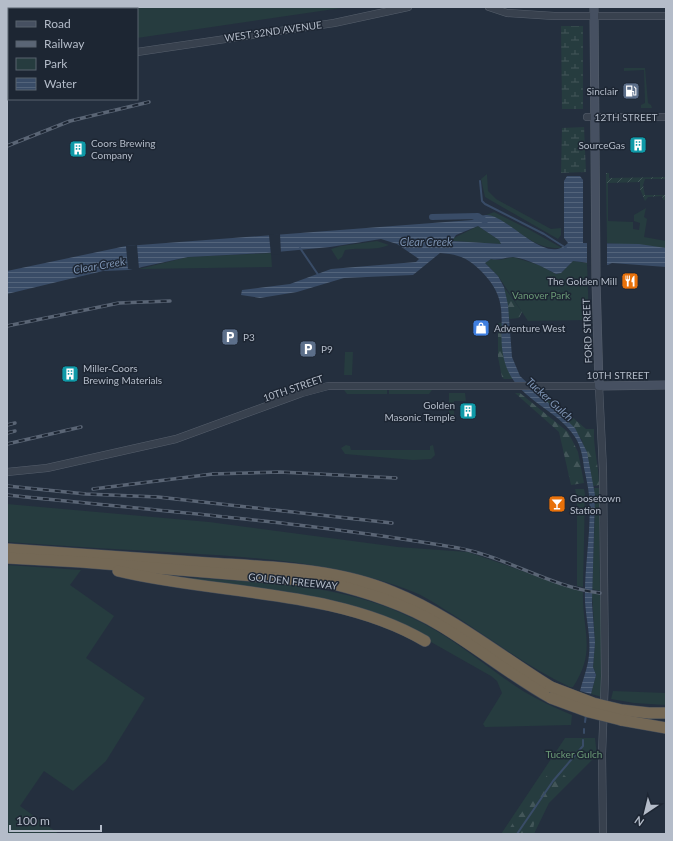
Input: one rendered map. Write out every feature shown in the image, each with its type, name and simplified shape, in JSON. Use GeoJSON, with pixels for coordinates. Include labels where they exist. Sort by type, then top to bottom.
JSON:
{"type":"FeatureCollection","features":[{"type":"Feature","properties":{"kind":"highway","name":"GOLDEN FREEWAY"},"geometry":{"type":"LineString","coordinates":[[7,549],[267,567],[329,574],[359,580],[393,592],[444,617],[551,692]]}},
{"type":"Feature","properties":{"kind":"highway","name":"GOLDEN FREEWAY"},"geometry":{"type":"LineString","coordinates":[[7,558],[81,562],[325,582],[360,590],[390,601],[442,626],[521,680],[551,692],[586,701],[621,714],[665,716]]}},
{"type":"Feature","properties":{"kind":"highway"},"geometry":{"type":"LineString","coordinates":[[81,562],[159,581],[261,593],[331,607],[393,624],[425,641]]}},
{"type":"Feature","properties":{"kind":"highway"},"geometry":{"type":"LineString","coordinates":[[621,714],[666,728]]}},
{"type":"Feature","properties":{"kind":"main road","name":"FORD STREET"},"geometry":{"type":"LineString","coordinates":[[594,7],[591,117],[596,234],[599,386]]}},
{"type":"Feature","properties":{"kind":"main road","name":"10TH STREET"},"geometry":{"type":"LineString","coordinates":[[599,386],[666,385]]}},
{"type":"Feature","properties":{"kind":"street","name":"WEST 32ND AVENUE"},"geometry":{"type":"LineString","coordinates":[[138,52],[334,23],[408,7]]}},
{"type":"Feature","properties":{"kind":"street"},"geometry":{"type":"LineString","coordinates":[[489,7],[507,13],[594,17],[666,16]]}},
{"type":"Feature","properties":{"kind":"street","name":"12TH STREET"},"geometry":{"type":"LineString","coordinates":[[591,117],[666,117]]}},
{"type":"Feature","properties":{"kind":"street","name":"10TH STREET"},"geometry":{"type":"LineString","coordinates":[[7,472],[47,468],[176,439],[302,393],[328,386],[599,386]]}},
{"type":"Feature","properties":{"kind":"street","name":"FORD STREET"},"geometry":{"type":"LineString","coordinates":[[599,386],[603,470],[603,834]]}},
{"type":"Feature","properties":{"kind":"green space"},"geometry":{"type":"Polygon","coordinates":[[[7,7],[348,7],[138,38],[138,8],[8,8],[7,78],[7,7]]]}},
{"type":"Feature","properties":{"kind":"green space"},"geometry":{"type":"Polygon","coordinates":[[[561,26],[583,26],[583,109],[562,109],[561,26]]]}},
{"type":"Feature","properties":{"kind":"green space"},"geometry":{"type":"Polygon","coordinates":[[[624,68],[645,68],[648,103],[652,108],[641,108],[641,105],[645,103],[644,70],[624,71],[624,68]]]}},
{"type":"Feature","properties":{"kind":"green space"},"geometry":{"type":"Polygon","coordinates":[[[584,127],[586,172],[561,173],[562,128],[584,127]]]}},
{"type":"Feature","properties":{"kind":"green space"},"geometry":{"type":"Polygon","coordinates":[[[606,173],[609,173],[609,178],[666,177],[666,179],[645,179],[643,185],[645,195],[666,195],[665,200],[663,200],[662,196],[648,197],[645,201],[640,189],[640,182],[606,183],[606,173]]]}},
{"type":"Feature","properties":{"kind":"green space"},"geometry":{"type":"Polygon","coordinates":[[[487,174],[488,191],[496,199],[551,229],[561,228],[561,235],[558,239],[485,197],[481,179],[487,174]]]}},
{"type":"Feature","properties":{"kind":"green space"},"geometry":{"type":"Polygon","coordinates":[[[606,183],[608,183],[608,221],[633,222],[633,229],[639,230],[640,223],[634,221],[634,215],[646,208],[644,217],[647,219],[644,237],[666,241],[666,248],[607,243],[606,183]]]}},
{"type":"Feature","properties":{"kind":"green space"},"geometry":{"type":"Polygon","coordinates":[[[494,212],[562,248],[540,245],[496,218],[486,215],[494,212]]]}},
{"type":"Feature","properties":{"kind":"green space"},"geometry":{"type":"Polygon","coordinates":[[[478,226],[499,240],[501,244],[452,241],[452,239],[478,226]]]}},
{"type":"Feature","properties":{"kind":"green space"},"geometry":{"type":"Polygon","coordinates":[[[377,241],[389,245],[379,248],[345,250],[342,257],[338,260],[331,249],[341,246],[377,241]]]}},
{"type":"Feature","properties":{"kind":"green space"},"geometry":{"type":"Polygon","coordinates":[[[271,253],[272,267],[139,269],[188,257],[271,253]]]}},
{"type":"Feature","properties":{"kind":"green space","name":"Vanover Park"},"geometry":{"type":"Polygon","coordinates":[[[513,257],[539,265],[556,274],[561,273],[573,261],[587,263],[589,320],[528,321],[498,276],[485,263],[491,259],[499,260],[513,257]]]}},
{"type":"Feature","properties":{"kind":"green space"},"geometry":{"type":"Polygon","coordinates":[[[504,287],[522,312],[519,318],[509,319],[504,287]]]}},
{"type":"Feature","properties":{"kind":"green space"},"geometry":{"type":"Polygon","coordinates":[[[498,323],[502,323],[505,359],[514,379],[504,379],[502,377],[498,357],[498,323]]]}},
{"type":"Feature","properties":{"kind":"green space"},"geometry":{"type":"Polygon","coordinates":[[[345,352],[353,352],[352,375],[344,375],[345,352]]]}},
{"type":"Feature","properties":{"kind":"green space"},"geometry":{"type":"Polygon","coordinates":[[[344,390],[387,390],[387,394],[347,394],[344,390]]]}},
{"type":"Feature","properties":{"kind":"green space"},"geometry":{"type":"Polygon","coordinates":[[[389,390],[432,390],[429,394],[389,394],[389,390]]]}},
{"type":"Feature","properties":{"kind":"green space"},"geometry":{"type":"Polygon","coordinates":[[[537,392],[543,392],[586,429],[594,429],[594,443],[599,485],[593,486],[582,440],[537,392]]]}},
{"type":"Feature","properties":{"kind":"green space"},"geometry":{"type":"Polygon","coordinates":[[[449,393],[465,393],[466,401],[454,401],[454,420],[449,420],[449,393]]]}},
{"type":"Feature","properties":{"kind":"green space"},"geometry":{"type":"Polygon","coordinates":[[[515,393],[520,393],[568,432],[578,452],[584,483],[571,485],[559,432],[515,393]]]}},
{"type":"Feature","properties":{"kind":"green space"},"geometry":{"type":"Polygon","coordinates":[[[346,445],[350,446],[351,450],[430,450],[430,446],[433,445],[435,455],[431,459],[413,460],[345,454],[341,448],[346,445]]]}},
{"type":"Feature","properties":{"kind":"green space"},"geometry":{"type":"Polygon","coordinates":[[[593,488],[599,488],[600,591],[592,589],[595,511],[593,488]]]}},
{"type":"Feature","properties":{"kind":"green space"},"geometry":{"type":"Polygon","coordinates":[[[575,489],[584,489],[585,494],[583,587],[577,586],[577,500],[575,489]]]}},
{"type":"Feature","properties":{"kind":"green space"},"geometry":{"type":"Polygon","coordinates":[[[7,504],[209,522],[398,547],[468,552],[583,592],[587,641],[585,662],[573,687],[570,687],[524,662],[452,614],[416,593],[388,583],[331,568],[244,557],[7,542],[7,504]]]}},
{"type":"Feature","properties":{"kind":"green space"},"geometry":{"type":"Polygon","coordinates":[[[7,565],[81,570],[70,585],[114,616],[86,658],[145,698],[106,761],[73,791],[44,771],[20,806],[59,834],[7,834],[7,565]]]}},
{"type":"Feature","properties":{"kind":"green space"},"geometry":{"type":"Polygon","coordinates":[[[158,577],[267,583],[317,589],[388,607],[411,617],[458,644],[523,691],[572,715],[571,725],[485,727],[483,724],[502,693],[497,681],[491,676],[401,625],[158,577]]]}},
{"type":"Feature","properties":{"kind":"green space"},"geometry":{"type":"Polygon","coordinates":[[[592,593],[599,594],[601,597],[602,697],[591,694],[596,675],[593,667],[595,643],[592,593]]]}},
{"type":"Feature","properties":{"kind":"green space"},"geometry":{"type":"Polygon","coordinates":[[[613,691],[666,693],[666,705],[634,703],[611,699],[613,691]]]}},
{"type":"Feature","properties":{"kind":"green space","name":"Tucker Gulch"},"geometry":{"type":"Polygon","coordinates":[[[565,738],[595,738],[597,755],[549,803],[534,834],[501,834],[565,738]]]}},
{"type":"Feature","properties":{"kind":"green space"},"geometry":{"type":"Polygon","coordinates":[[[559,770],[567,778],[567,781],[555,793],[543,800],[542,810],[535,819],[533,829],[529,830],[527,834],[506,834],[513,823],[518,819],[518,815],[521,814],[548,774],[559,770]]]}},
{"type":"Feature","properties":{"kind":"water","name":"Clear Creek"},"geometry":{"type":"Polygon","coordinates":[[[567,176],[580,176],[583,180],[583,243],[639,244],[666,248],[666,267],[612,263],[608,265],[573,261],[561,273],[556,274],[530,261],[513,257],[497,260],[491,259],[485,263],[498,276],[504,287],[508,305],[512,357],[520,376],[575,428],[587,452],[595,495],[592,603],[595,643],[593,667],[596,675],[591,694],[580,691],[588,664],[589,655],[585,588],[590,508],[589,492],[579,444],[567,427],[558,418],[528,396],[512,378],[506,366],[503,352],[501,305],[491,283],[471,262],[452,254],[440,253],[413,275],[344,278],[297,292],[260,298],[241,295],[242,290],[290,284],[331,269],[416,262],[419,259],[397,244],[381,239],[330,247],[266,253],[188,257],[128,270],[103,271],[7,294],[7,271],[126,246],[472,220],[486,215],[495,217],[538,245],[549,249],[559,249],[568,243],[564,238],[564,181],[567,176]],[[478,226],[456,235],[452,241],[501,244],[499,240],[478,226]]]}},
{"type":"Feature","properties":{"kind":"pier"},"geometry":{"type":"Polygon","coordinates":[[[280,234],[281,254],[271,255],[269,235],[280,234]]]}},
{"type":"Feature","properties":{"kind":"pier"},"geometry":{"type":"Polygon","coordinates":[[[587,241],[607,241],[607,267],[587,265],[587,241]]]}},
{"type":"Feature","properties":{"kind":"pier"},"geometry":{"type":"Polygon","coordinates":[[[137,245],[139,269],[128,269],[126,246],[137,245]]]}},
{"type":"Feature","properties":{"kind":"waterway"},"geometry":{"type":"LineString","coordinates":[[480,181],[482,201],[485,204],[544,234],[566,248]]}},
{"type":"Feature","properties":{"kind":"waterway"},"geometry":{"type":"LineString","coordinates":[[432,217],[478,216],[485,221]]}},
{"type":"Feature","properties":{"kind":"waterway"},"geometry":{"type":"LineString","coordinates":[[300,248],[319,276]]}},
{"type":"Feature","properties":{"kind":"waterway","name":"Tucker Gulch"},"geometry":{"type":"LineString","coordinates":[[585,722],[586,715]]}},
{"type":"Feature","properties":{"kind":"waterway","name":"Tucker Gulch"},"geometry":{"type":"LineString","coordinates":[[517,834],[553,781],[583,746],[583,740]]}},
{"type":"Feature","properties":{"kind":"railway"},"geometry":{"type":"LineString","coordinates":[[7,146],[70,121],[149,102]]}},
{"type":"Feature","properties":{"kind":"railway"},"geometry":{"type":"LineString","coordinates":[[7,326],[119,303],[170,301]]}},
{"type":"Feature","properties":{"kind":"railway"},"geometry":{"type":"LineString","coordinates":[[7,425],[15,423]]}},
{"type":"Feature","properties":{"kind":"railway"},"geometry":{"type":"LineString","coordinates":[[7,444],[81,427]]}},
{"type":"Feature","properties":{"kind":"railway"},"geometry":{"type":"LineString","coordinates":[[7,433],[15,431]]}},
{"type":"Feature","properties":{"kind":"railway"},"geometry":{"type":"LineString","coordinates":[[93,489],[213,474],[280,472],[396,478]]}},
{"type":"Feature","properties":{"kind":"railway"},"geometry":{"type":"LineString","coordinates":[[7,486],[86,494],[158,497],[392,523]]}},
{"type":"Feature","properties":{"kind":"railway"},"geometry":{"type":"LineString","coordinates":[[7,495],[290,524],[458,548],[494,558],[564,585],[600,593]]}},
{"type":"Feature","properties":{"kind":"place","name":"Sinclair"},"geometry":{"type":"Point","coordinates":[631,91]}},
{"type":"Feature","properties":{"kind":"place","name":"SourceGas"},"geometry":{"type":"Point","coordinates":[638,145]}},
{"type":"Feature","properties":{"kind":"place","name":"Coors Brewing Company"},"geometry":{"type":"Point","coordinates":[78,149]}},
{"type":"Feature","properties":{"kind":"place","name":"The Golden Mill"},"geometry":{"type":"Point","coordinates":[630,281]}},
{"type":"Feature","properties":{"kind":"place","name":"Adventure West"},"geometry":{"type":"Point","coordinates":[481,328]}},
{"type":"Feature","properties":{"kind":"place","name":"P3"},"geometry":{"type":"Point","coordinates":[230,337]}},
{"type":"Feature","properties":{"kind":"place","name":"P9"},"geometry":{"type":"Point","coordinates":[308,349]}},
{"type":"Feature","properties":{"kind":"place","name":"Miller-Coors Brewing Materials"},"geometry":{"type":"Point","coordinates":[70,374]}},
{"type":"Feature","properties":{"kind":"place","name":"Golden Masonic Temple"},"geometry":{"type":"Point","coordinates":[468,411]}},
{"type":"Feature","properties":{"kind":"place","name":"Goosetown Station"},"geometry":{"type":"Point","coordinates":[557,504]}}]}
